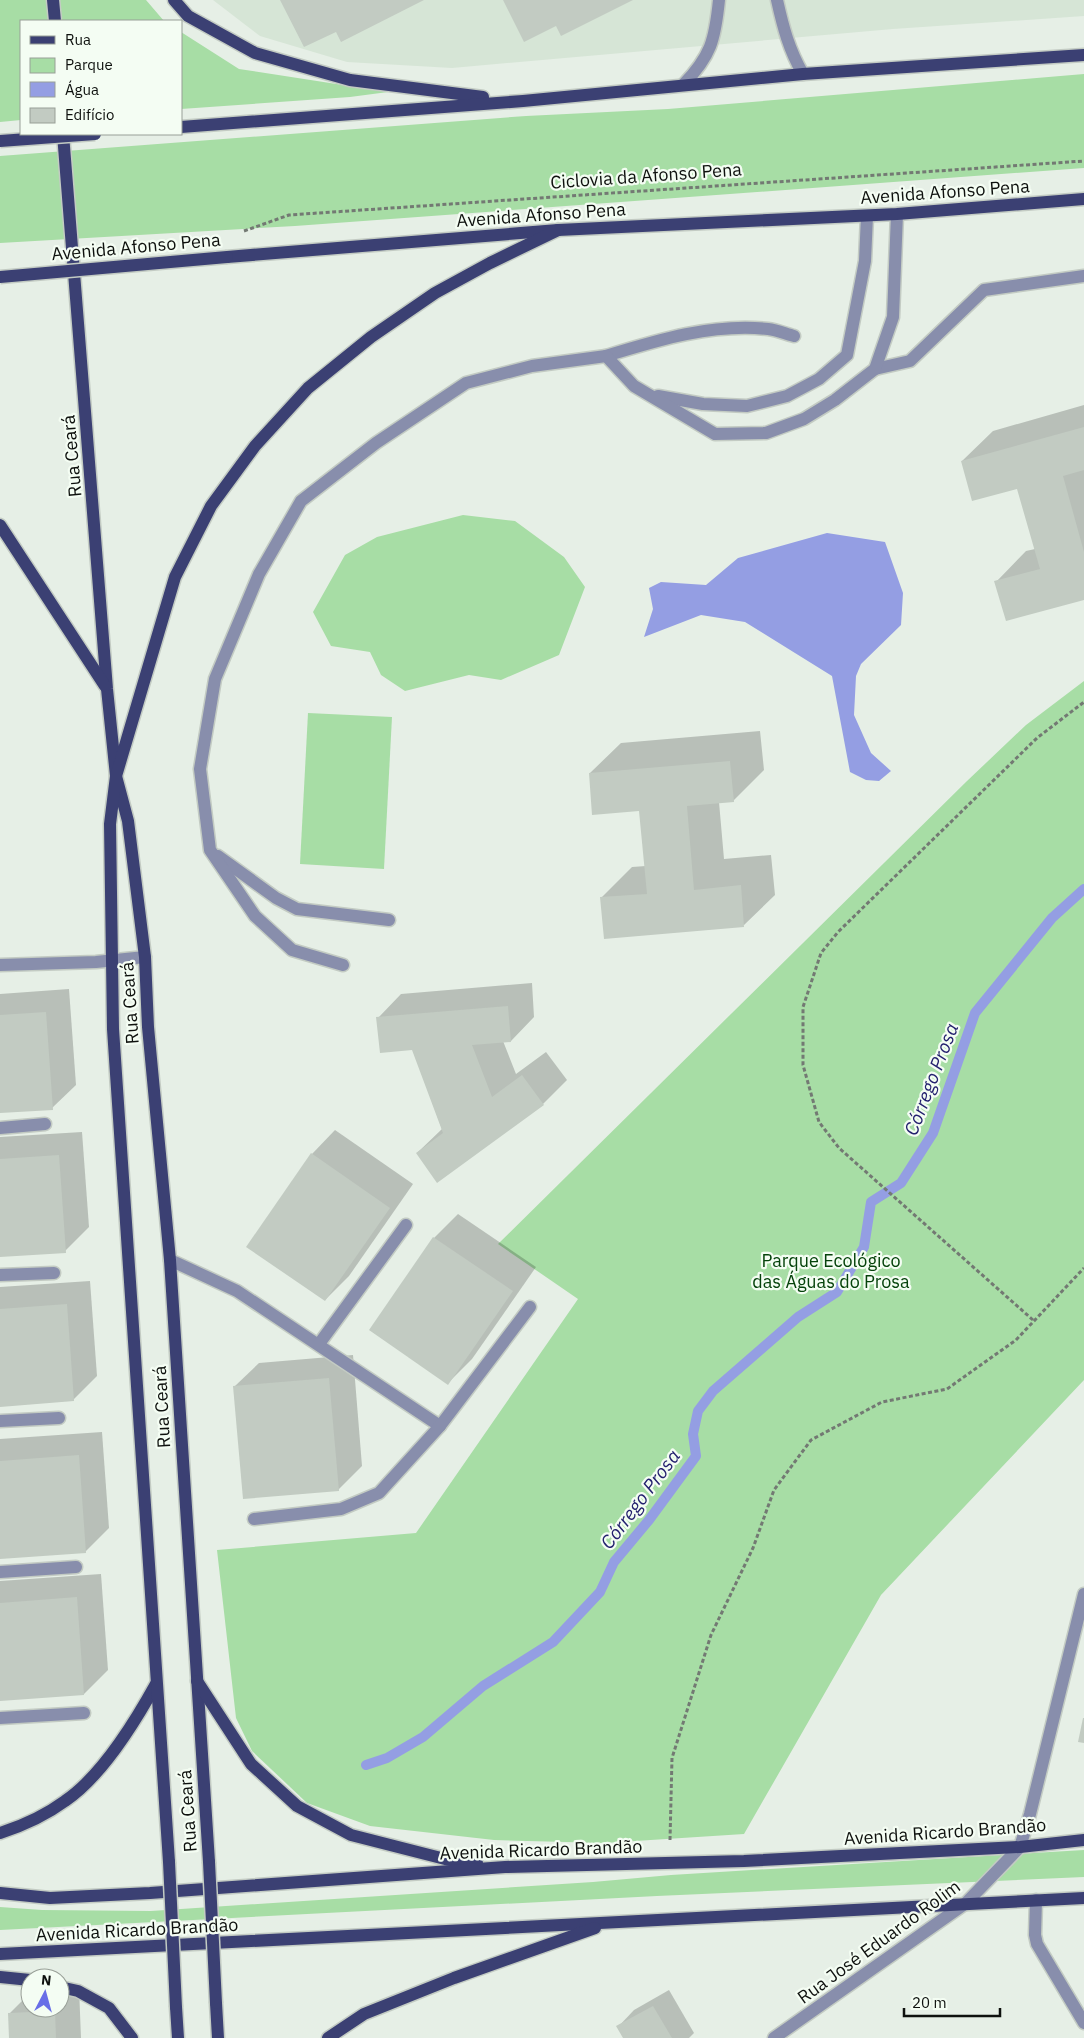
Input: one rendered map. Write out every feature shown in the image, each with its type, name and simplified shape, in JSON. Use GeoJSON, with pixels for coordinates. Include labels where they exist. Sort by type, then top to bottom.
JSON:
{"type":"FeatureCollection","features":[{"type":"Feature","properties":{"kind":"main road"},"geometry":{"type":"LineString","coordinates":[[53,0],[55,20]]}},
{"type":"Feature","properties":{"kind":"main road"},"geometry":{"type":"LineString","coordinates":[[174,0],[188,16],[255,53],[350,80],[457,95],[523,101]]}},
{"type":"Feature","properties":{"kind":"main road"},"geometry":{"type":"LineString","coordinates":[[182,127],[523,101],[803,74],[1084,56]]}},
{"type":"Feature","properties":{"kind":"main road","name":"Rua Ceará"},"geometry":{"type":"LineString","coordinates":[[63,135],[107,689],[116,776],[128,822],[145,957],[148,1026],[170,1260],[209,1862],[218,2038]]}},
{"type":"Feature","properties":{"kind":"main road"},"geometry":{"type":"LineString","coordinates":[[0,141],[81,135]]}},
{"type":"Feature","properties":{"kind":"main road","name":"Avenida Afonso Pena"},"geometry":{"type":"LineString","coordinates":[[0,277],[558,230],[867,216],[1084,199]]}},
{"type":"Feature","properties":{"kind":"main road"},"geometry":{"type":"LineString","coordinates":[[116,776],[175,577],[211,506],[255,446],[308,388],[371,336],[435,293],[490,263],[558,230]]}},
{"type":"Feature","properties":{"kind":"main road"},"geometry":{"type":"LineString","coordinates":[[0,525],[107,689]]}},
{"type":"Feature","properties":{"kind":"main road","name":"Rua Ceará"},"geometry":{"type":"LineString","coordinates":[[116,776],[110,824],[113,1029],[169,1862],[178,2038]]}},
{"type":"Feature","properties":{"kind":"main road"},"geometry":{"type":"LineString","coordinates":[[196,1678],[251,1764],[297,1806],[351,1836],[446,1859],[505,1867]]}},
{"type":"Feature","properties":{"kind":"main road"},"geometry":{"type":"LineString","coordinates":[[0,1834],[18,1827],[66,1801],[91,1778],[133,1726],[156,1684]]}},
{"type":"Feature","properties":{"kind":"main road","name":"Avenida Ricardo Brandão"},"geometry":{"type":"LineString","coordinates":[[0,1893],[50,1898],[150,1893],[505,1867],[744,1861],[1020,1847],[1084,1840]]}},
{"type":"Feature","properties":{"kind":"main road","name":"Avenida Ricardo Brandão"},"geometry":{"type":"LineString","coordinates":[[0,1954],[1084,1898]]}},
{"type":"Feature","properties":{"kind":"main road"},"geometry":{"type":"LineString","coordinates":[[328,2038],[364,2014],[454,1978],[608,1923]]}},
{"type":"Feature","properties":{"kind":"main road"},"geometry":{"type":"LineString","coordinates":[[0,1977],[20,1979]]}},
{"type":"Feature","properties":{"kind":"main road"},"geometry":{"type":"LineString","coordinates":[[70,1989],[78,1991],[109,2008],[132,2038]]}},
{"type":"Feature","properties":{"kind":"street"},"geometry":{"type":"LineString","coordinates":[[683,85],[699,68],[712,44],[719,0]]}},
{"type":"Feature","properties":{"kind":"street"},"geometry":{"type":"LineString","coordinates":[[777,0],[783,30],[794,58],[803,74]]}},
{"type":"Feature","properties":{"kind":"street"},"geometry":{"type":"LineString","coordinates":[[875,369],[893,317],[897,214]]}},
{"type":"Feature","properties":{"kind":"street"},"geometry":{"type":"LineString","coordinates":[[648,394],[703,404],[747,406],[787,396],[819,379],[847,355],[865,261],[867,216]]}},
{"type":"Feature","properties":{"kind":"street"},"geometry":{"type":"LineString","coordinates":[[606,356],[634,386],[715,434],[766,433],[804,419],[835,400],[875,369],[910,361],[984,290],[1084,276]]}},
{"type":"Feature","properties":{"kind":"street"},"geometry":{"type":"LineString","coordinates":[[343,965],[292,950],[255,916],[210,850],[200,769],[215,679],[260,574],[300,502],[376,443],[466,383],[532,366],[606,356],[658,340],[718,328],[769,329],[794,336]]}},
{"type":"Feature","properties":{"kind":"street"},"geometry":{"type":"LineString","coordinates":[[210,850],[276,898],[297,909],[389,920]]}},
{"type":"Feature","properties":{"kind":"street"},"geometry":{"type":"LineString","coordinates":[[0,965],[145,957]]}},
{"type":"Feature","properties":{"kind":"street"},"geometry":{"type":"LineString","coordinates":[[0,1128],[45,1124]]}},
{"type":"Feature","properties":{"kind":"street"},"geometry":{"type":"LineString","coordinates":[[320,1344],[406,1225]]}},
{"type":"Feature","properties":{"kind":"street"},"geometry":{"type":"LineString","coordinates":[[170,1260],[237,1290],[440,1426]]}},
{"type":"Feature","properties":{"kind":"street"},"geometry":{"type":"LineString","coordinates":[[0,1275],[54,1273]]}},
{"type":"Feature","properties":{"kind":"street"},"geometry":{"type":"LineString","coordinates":[[254,1519],[341,1509],[380,1493],[440,1426],[530,1307]]}},
{"type":"Feature","properties":{"kind":"street"},"geometry":{"type":"LineString","coordinates":[[0,1421],[59,1418]]}},
{"type":"Feature","properties":{"kind":"street"},"geometry":{"type":"LineString","coordinates":[[0,1572],[76,1568]]}},
{"type":"Feature","properties":{"kind":"street"},"geometry":{"type":"LineString","coordinates":[[1020,1847],[1030,1814],[1084,1594]]}},
{"type":"Feature","properties":{"kind":"street"},"geometry":{"type":"LineString","coordinates":[[0,1718],[84,1713]]}},
{"type":"Feature","properties":{"kind":"street","name":"Rua José Eduardo Rolim"},"geometry":{"type":"LineString","coordinates":[[774,2038],[966,1903],[1020,1847]]}},
{"type":"Feature","properties":{"kind":"street"},"geometry":{"type":"LineString","coordinates":[[1036,1900],[1035,1935],[1037,1944],[1084,2023]]}},
{"type":"Feature","properties":{"kind":"path","name":"Ciclovia da Afonso Pena"},"geometry":{"type":"LineString","coordinates":[[227,257],[245,230],[288,215],[1084,161]]}},
{"type":"Feature","properties":{"kind":"path"},"geometry":{"type":"LineString","coordinates":[[1033,1320],[839,1148],[819,1122],[804,1065],[804,1007],[821,954],[838,932],[1037,738],[1084,702]]}},
{"type":"Feature","properties":{"kind":"path"},"geometry":{"type":"LineString","coordinates":[[669,1862],[672,1758],[710,1635],[753,1548],[774,1490],[811,1440],[882,1402],[946,1389],[1016,1340],[1084,1268]]}},
{"type":"Feature","properties":{"kind":"shaded area"},"geometry":{"type":"Polygon","coordinates":[[[213,0],[1084,0],[1084,16],[893,29],[452,68],[347,62],[260,36],[213,0]]]}},
{"type":"Feature","properties":{"kind":"green space"},"geometry":{"type":"Polygon","coordinates":[[[0,0],[146,0],[163,20],[20,20],[20,120],[0,122],[0,0]]]}},
{"type":"Feature","properties":{"kind":"green space"},"geometry":{"type":"Polygon","coordinates":[[[182,33],[239,69],[388,92],[350,97],[182,109],[182,33]]]}},
{"type":"Feature","properties":{"kind":"green space"},"geometry":{"type":"Polygon","coordinates":[[[1084,74],[1084,168],[295,226],[0,243],[0,156],[526,116],[668,109],[1084,74]]]}},
{"type":"Feature","properties":{"kind":"green space"},"geometry":{"type":"Polygon","coordinates":[[[463,515],[515,521],[564,557],[585,587],[559,655],[501,680],[469,675],[405,691],[381,675],[370,652],[331,646],[313,612],[345,555],[377,537],[463,515]]]}},
{"type":"Feature","properties":{"kind":"green space","name":"Parque Ecológico das Águas do Prosa"},"geometry":{"type":"Polygon","coordinates":[[[1084,681],[1084,1380],[881,1595],[744,1834],[604,1843],[494,1840],[370,1826],[307,1803],[252,1751],[236,1718],[217,1550],[416,1533],[578,1299],[498,1244],[967,781],[1026,725],[1084,681]]]}},
{"type":"Feature","properties":{"kind":"green space"},"geometry":{"type":"Polygon","coordinates":[[[308,713],[392,717],[384,869],[300,864],[308,713]]]}},
{"type":"Feature","properties":{"kind":"green space"},"geometry":{"type":"Polygon","coordinates":[[[1084,1850],[1084,1877],[657,1896],[0,1930],[0,1907],[42,1910],[151,1911],[593,1882],[671,1875],[1084,1850]]]}},
{"type":"Feature","properties":{"kind":"water"},"geometry":{"type":"Polygon","coordinates":[[[827,533],[885,542],[903,593],[901,625],[861,664],[856,676],[854,715],[871,753],[891,771],[879,781],[866,780],[850,772],[832,676],[745,622],[701,615],[644,637],[653,609],[649,588],[661,582],[706,585],[738,558],[827,533]]]}},
{"type":"Feature","properties":{"kind":"building"},"geometry":{"type":"Polygon","coordinates":[[[280,0],[424,0],[341,42],[336,32],[304,47],[280,0]]]}},
{"type":"Feature","properties":{"kind":"building"},"geometry":{"type":"Polygon","coordinates":[[[503,0],[633,0],[561,36],[556,26],[524,42],[503,0]]]}},
{"type":"Feature","properties":{"kind":"building"},"geometry":{"type":"Polygon","coordinates":[[[1084,427],[1084,470],[1063,476],[1084,552],[1084,600],[1006,621],[994,581],[1040,569],[1017,489],[972,501],[961,461],[1084,427]]]}},
{"type":"Feature","properties":{"kind":"building"},"geometry":{"type":"Polygon","coordinates":[[[730,761],[734,802],[687,806],[694,890],[741,885],[744,927],[604,939],[600,897],[647,894],[639,811],[592,815],[589,773],[730,761]]]}},
{"type":"Feature","properties":{"kind":"building"},"geometry":{"type":"Polygon","coordinates":[[[508,1006],[511,1042],[472,1045],[492,1097],[522,1075],[544,1105],[437,1183],[416,1153],[443,1133],[412,1050],[380,1053],[376,1017],[508,1006]]]}},
{"type":"Feature","properties":{"kind":"building"},"geometry":{"type":"Polygon","coordinates":[[[46,1012],[53,1110],[0,1113],[0,1015],[46,1012]]]}},
{"type":"Feature","properties":{"kind":"building"},"geometry":{"type":"Polygon","coordinates":[[[311,1153],[390,1208],[325,1301],[246,1247],[311,1153]]]}},
{"type":"Feature","properties":{"kind":"building"},"geometry":{"type":"Polygon","coordinates":[[[59,1155],[66,1253],[0,1257],[0,1159],[59,1155]]]}},
{"type":"Feature","properties":{"kind":"building"},"geometry":{"type":"Polygon","coordinates":[[[433,1237],[513,1291],[448,1385],[369,1330],[433,1237]]]}},
{"type":"Feature","properties":{"kind":"building"},"geometry":{"type":"Polygon","coordinates":[[[67,1304],[74,1401],[0,1407],[0,1309],[67,1304]]]}},
{"type":"Feature","properties":{"kind":"building"},"geometry":{"type":"Polygon","coordinates":[[[329,1378],[339,1491],[243,1499],[233,1386],[329,1378]]]}},
{"type":"Feature","properties":{"kind":"building"},"geometry":{"type":"Polygon","coordinates":[[[79,1455],[86,1553],[0,1559],[0,1461],[79,1455]]]}},
{"type":"Feature","properties":{"kind":"building"},"geometry":{"type":"Polygon","coordinates":[[[77,1597],[84,1695],[0,1701],[0,1603],[77,1597]]]}},
{"type":"Feature","properties":{"kind":"building"},"geometry":{"type":"Polygon","coordinates":[[[1084,1718],[1084,1743],[1078,1742],[1084,1718]]]}},
{"type":"Feature","properties":{"kind":"building"},"geometry":{"type":"Polygon","coordinates":[[[653,2006],[672,2038],[623,2038],[616,2026],[653,2006]]]}},
{"type":"Feature","properties":{"kind":"building"},"geometry":{"type":"Polygon","coordinates":[[[20,2012],[20,2018],[55,2018],[56,2038],[9,2038],[8,2013],[20,2012]]]}},
{"type":"Feature","properties":{"kind":"waterway","name":"Córrego Prosa"},"geometry":{"type":"LineString","coordinates":[[366,1765],[387,1758],[423,1737],[483,1686],[553,1642],[600,1592],[614,1562],[649,1520],[696,1456],[693,1434],[698,1411],[713,1391],[798,1317],[837,1292],[864,1247],[871,1202],[901,1183],[933,1133],[975,1013],[1052,918],[1084,889]]}}]}
